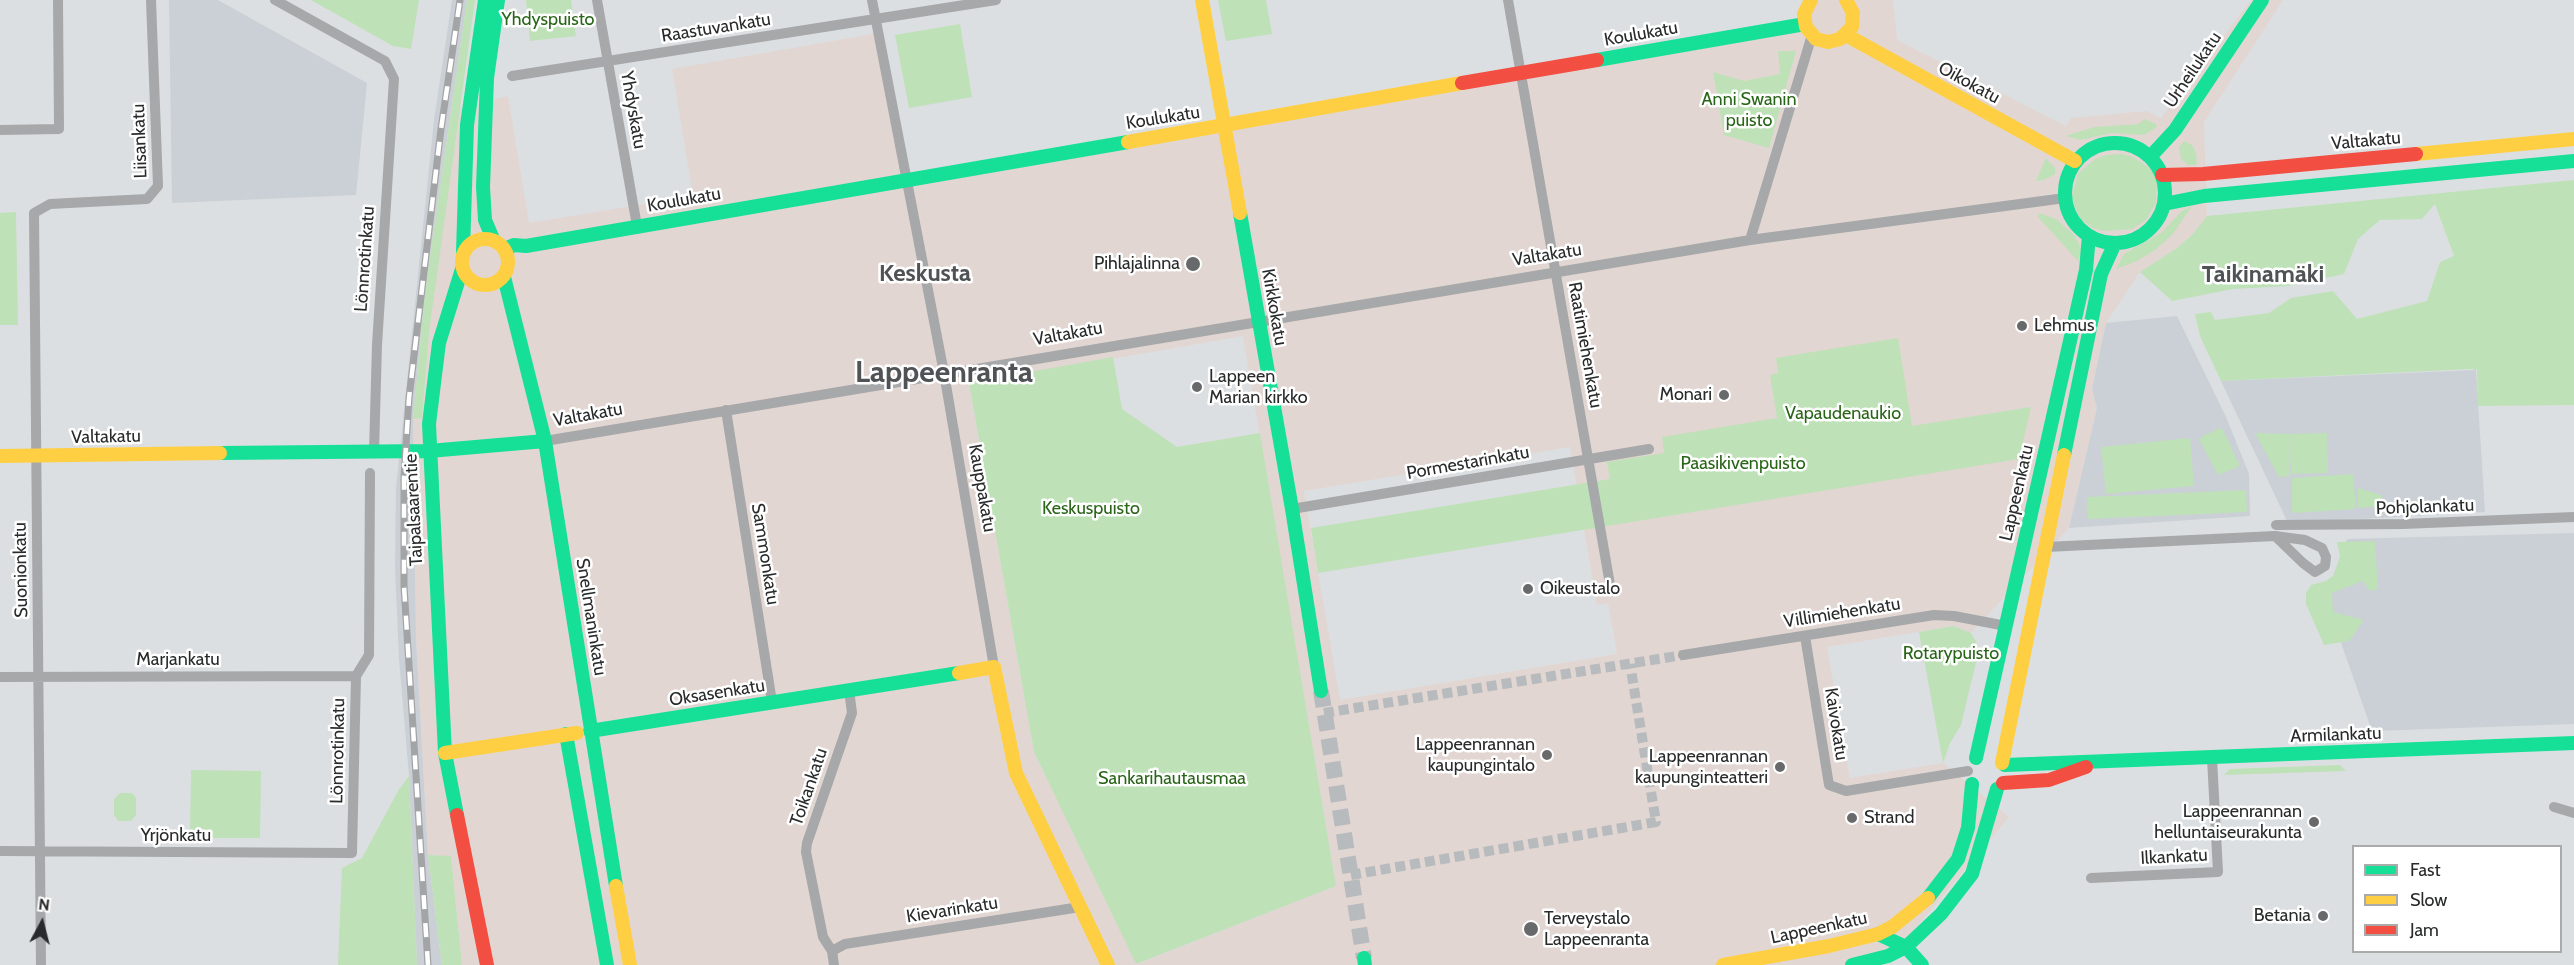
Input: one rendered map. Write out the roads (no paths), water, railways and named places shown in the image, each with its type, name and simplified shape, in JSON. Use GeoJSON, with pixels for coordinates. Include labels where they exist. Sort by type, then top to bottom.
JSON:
{"type":"FeatureCollection","features":[{"type":"Feature","properties":{"kind":"main road"},"geometry":{"type":"LineString","coordinates":[[485,0],[467,124],[462,269],[475,283],[491,285],[506,271],[526,246]]}},
{"type":"Feature","properties":{"kind":"main road"},"geometry":{"type":"LineString","coordinates":[[498,0],[488,78],[483,187],[485,220],[493,239],[505,249],[506,271]]}},
{"type":"Feature","properties":{"kind":"main road","name":"Kirkkokatu"},"geometry":{"type":"LineString","coordinates":[[1202,0],[1292,509],[1321,691]]}},
{"type":"Feature","properties":{"kind":"main road"},"geometry":{"type":"LineString","coordinates":[[1808,30],[1806,7],[1811,0]]}},
{"type":"Feature","properties":{"kind":"main road"},"geometry":{"type":"LineString","coordinates":[[1846,0],[1851,6],[1853,20],[1846,35]]}},
{"type":"Feature","properties":{"kind":"main road","name":"Urheilukatu"},"geometry":{"type":"LineString","coordinates":[[2150,157],[2175,130],[2262,0]]}},
{"type":"Feature","properties":{"kind":"main road","name":"Koulukatu"},"geometry":{"type":"LineString","coordinates":[[505,249],[514,245],[526,246],[1521,74],[1808,30],[1828,42],[1846,35]]}},
{"type":"Feature","properties":{"kind":"main road","name":"Oikokatu"},"geometry":{"type":"LineString","coordinates":[[1846,35],[2075,161]]}},
{"type":"Feature","properties":{"kind":"main road","name":"Valtakatu"},"geometry":{"type":"LineString","coordinates":[[2162,175],[2203,174],[2574,139]]}},
{"type":"Feature","properties":{"kind":"main road"},"geometry":{"type":"LineString","coordinates":[[2113,142],[2133,146],[2150,157],[2162,175],[2165,189],[2164,204],[2156,222],[2138,237],[2115,243],[2089,236],[2072,219],[2065,198],[2066,180],[2075,161],[2093,147],[2113,142]]}},
{"type":"Feature","properties":{"kind":"main road"},"geometry":{"type":"LineString","coordinates":[[2164,204],[2239,192],[2574,160]]}},
{"type":"Feature","properties":{"kind":"main road","name":"Lappeenkatu"},"geometry":{"type":"LineString","coordinates":[[1977,758],[2086,270],[2089,236]]}},
{"type":"Feature","properties":{"kind":"main road"},"geometry":{"type":"LineString","coordinates":[[463,251],[474,241],[493,239]]}},
{"type":"Feature","properties":{"kind":"main road","name":"Lappeenkatu"},"geometry":{"type":"LineString","coordinates":[[2003,764],[2101,274],[2115,243]]}},
{"type":"Feature","properties":{"kind":"main road","name":"Taipalsaarentie"},"geometry":{"type":"LineString","coordinates":[[462,269],[439,343],[429,423],[429,451],[445,753],[487,965]]}},
{"type":"Feature","properties":{"kind":"main road","name":"Snellmaninkatu"},"geometry":{"type":"LineString","coordinates":[[506,271],[545,441],[590,731],[630,965]]}},
{"type":"Feature","properties":{"kind":"main road","name":"Valtakatu"},"geometry":{"type":"LineString","coordinates":[[0,456],[429,451],[545,441]]}},
{"type":"Feature","properties":{"kind":"main road","name":"Oksasenkatu"},"geometry":{"type":"LineString","coordinates":[[445,753],[994,667]]}},
{"type":"Feature","properties":{"kind":"main road","name":"Kauppakatu"},"geometry":{"type":"LineString","coordinates":[[994,667],[1016,773],[1108,965]]}},
{"type":"Feature","properties":{"kind":"main road"},"geometry":{"type":"LineString","coordinates":[[566,734],[607,965]]}},
{"type":"Feature","properties":{"kind":"main road","name":"Armilankatu"},"geometry":{"type":"LineString","coordinates":[[2003,764],[2099,763],[2574,742]]}},
{"type":"Feature","properties":{"kind":"main road"},"geometry":{"type":"LineString","coordinates":[[1852,965],[1891,961],[1941,914],[1972,874],[2000,786],[2003,764],[1990,755],[1977,758],[1970,777],[1984,791],[2000,786]]}},
{"type":"Feature","properties":{"kind":"main road","name":"Armilankatu"},"geometry":{"type":"LineString","coordinates":[[2000,786],[2049,780],[2099,763]]}},
{"type":"Feature","properties":{"kind":"main road","name":"Lappeenkatu"},"geometry":{"type":"LineString","coordinates":[[1723,965],[1878,934],[1892,927],[1930,897],[1958,859],[1968,828],[1972,801],[1970,777]]}},
{"type":"Feature","properties":{"kind":"main road"},"geometry":{"type":"LineString","coordinates":[[1878,934],[1906,947],[1922,965]]}},
{"type":"Feature","properties":{"kind":"main road"},"geometry":{"type":"LineString","coordinates":[[1878,934],[1891,961]]}},
{"type":"Feature","properties":{"kind":"street"},"geometry":{"type":"LineString","coordinates":[[0,130],[59,129],[58,0]]}},
{"type":"Feature","properties":{"kind":"street","name":"Liisankatu"},"geometry":{"type":"LineString","coordinates":[[69,202],[147,199],[158,186],[152,0]]}},
{"type":"Feature","properties":{"kind":"street","name":"Lönnrotinkatu"},"geometry":{"type":"LineString","coordinates":[[275,0],[385,61],[394,79],[376,345],[374,452]]}},
{"type":"Feature","properties":{"kind":"street","name":"Yhdyskatu"},"geometry":{"type":"LineString","coordinates":[[597,0],[637,226]]}},
{"type":"Feature","properties":{"kind":"street","name":"Kauppakatu"},"geometry":{"type":"LineString","coordinates":[[872,0],[944,374],[994,667]]}},
{"type":"Feature","properties":{"kind":"street","name":"Raastuvankatu"},"geometry":{"type":"LineString","coordinates":[[512,76],[996,0]]}},
{"type":"Feature","properties":{"kind":"street","name":"Raatimiehenkatu"},"geometry":{"type":"LineString","coordinates":[[1508,0],[1611,590]]}},
{"type":"Feature","properties":{"kind":"street"},"geometry":{"type":"LineString","coordinates":[[1750,240],[1808,30]]}},
{"type":"Feature","properties":{"kind":"street","name":"Valtakatu"},"geometry":{"type":"LineString","coordinates":[[545,441],[1750,240],[2065,198]]}},
{"type":"Feature","properties":{"kind":"street","name":"Suonionkatu"},"geometry":{"type":"LineString","coordinates":[[41,965],[34,213],[50,204],[69,202]]}},
{"type":"Feature","properties":{"kind":"street","name":"Sammonkatu"},"geometry":{"type":"LineString","coordinates":[[726,410],[771,702]]}},
{"type":"Feature","properties":{"kind":"street","name":"Pormestarinkatu"},"geometry":{"type":"LineString","coordinates":[[1292,509],[1649,449]]}},
{"type":"Feature","properties":{"kind":"street","name":"Lönnrotinkatu"},"geometry":{"type":"LineString","coordinates":[[352,853],[356,676],[369,654],[370,473]]}},
{"type":"Feature","properties":{"kind":"street","name":"Pohjolankatu"},"geometry":{"type":"LineString","coordinates":[[2046,547],[2275,531],[2574,517]]}},
{"type":"Feature","properties":{"kind":"street"},"geometry":{"type":"LineString","coordinates":[[2275,531],[2305,540],[2322,549],[2326,557],[2325,566],[2315,572],[2303,563],[2275,531]]}},
{"type":"Feature","properties":{"kind":"street","name":"Villimiehenkatu"},"geometry":{"type":"LineString","coordinates":[[1683,655],[1935,615],[1954,616],[2006,626]]}},
{"type":"Feature","properties":{"kind":"street","name":"Kaivokatu"},"geometry":{"type":"LineString","coordinates":[[1805,636],[1829,784],[1846,791],[1970,777]]}},
{"type":"Feature","properties":{"kind":"street","name":"Marjankatu"},"geometry":{"type":"LineString","coordinates":[[0,677],[356,676]]}},
{"type":"Feature","properties":{"kind":"street","name":"Toikankatu"},"geometry":{"type":"LineString","coordinates":[[834,965],[832,951],[823,937],[806,852],[807,843],[852,713],[849,690]]}},
{"type":"Feature","properties":{"kind":"street","name":"Ilkankatu"},"geometry":{"type":"LineString","coordinates":[[2091,878],[2218,872],[2212,758]]}},
{"type":"Feature","properties":{"kind":"street"},"geometry":{"type":"LineString","coordinates":[[2554,807],[2574,813]]}},
{"type":"Feature","properties":{"kind":"street","name":"Yrjönkatu"},"geometry":{"type":"LineString","coordinates":[[0,851],[352,853]]}},
{"type":"Feature","properties":{"kind":"street","name":"Kievarinkatu"},"geometry":{"type":"LineString","coordinates":[[832,951],[845,944],[1080,907]]}},
{"type":"Feature","properties":{"kind":"tunnel"},"geometry":{"type":"LineString","coordinates":[[1324,713],[1683,655]]}},
{"type":"Feature","properties":{"kind":"tunnel"},"geometry":{"type":"LineString","coordinates":[[1351,875],[1656,822],[1630,664]]}},
{"type":"Feature","properties":{"kind":"tunnel"},"geometry":{"type":"LineString","coordinates":[[1321,691],[1364,958]]}},
{"type":"Feature","properties":{"kind":"railway"},"geometry":{"type":"LineString","coordinates":[[428,965],[404,586],[404,477],[409,398],[441,129],[460,0]]}},
{"type":"Feature","properties":{"kind":"place","name":"Pihlajalinna"},"geometry":{"type":"Point","coordinates":[1193,264]}},
{"type":"Feature","properties":{"kind":"place","name":"Lehmus"},"geometry":{"type":"Point","coordinates":[2022,326]}},
{"type":"Feature","properties":{"kind":"place","name":"Lappeen Marian kirkko"},"geometry":{"type":"Point","coordinates":[1197,387]}},
{"type":"Feature","properties":{"kind":"place","name":"Monari"},"geometry":{"type":"Point","coordinates":[1724,395]}},
{"type":"Feature","properties":{"kind":"place","name":"Oikeustalo"},"geometry":{"type":"Point","coordinates":[1528,589]}},
{"type":"Feature","properties":{"kind":"place","name":"Lappeenrannan kaupungintalo"},"geometry":{"type":"Point","coordinates":[1547,755]}},
{"type":"Feature","properties":{"kind":"place","name":"Lappeenrannan kaupunginteatteri"},"geometry":{"type":"Point","coordinates":[1780,767]}},
{"type":"Feature","properties":{"kind":"place","name":"Strand"},"geometry":{"type":"Point","coordinates":[1852,818]}},
{"type":"Feature","properties":{"kind":"place","name":"Lappeenrannan helluntaiseurakunta"},"geometry":{"type":"Point","coordinates":[2314,822]}},
{"type":"Feature","properties":{"kind":"place","name":"Betania"},"geometry":{"type":"Point","coordinates":[2323,916]}},
{"type":"Feature","properties":{"kind":"place","name":"Terveystalo Lappeenranta"},"geometry":{"type":"Point","coordinates":[1531,929]}},
{"type":"Feature","properties":{"kind":"district","name":"Keskusta"},"geometry":{"type":"Point","coordinates":[925,274]}},
{"type":"Feature","properties":{"kind":"district","name":"Taikinamäki"},"geometry":{"type":"Point","coordinates":[2263,275]}},
{"type":"Feature","properties":{"kind":"district","name":"Lappeenranta"},"geometry":{"type":"Point","coordinates":[944,373]}},
{"type":"Feature","properties":{"kind":"park label","name":"Yhdyspuisto"},"geometry":{"type":"Point","coordinates":[548,20]}},
{"type":"Feature","properties":{"kind":"park label","name":"Anni Swanin puisto"},"geometry":{"type":"Point","coordinates":[1749,110]}},
{"type":"Feature","properties":{"kind":"park label","name":"Vapaudenaukio"},"geometry":{"type":"Point","coordinates":[1843,414]}},
{"type":"Feature","properties":{"kind":"park label","name":"Paasikivenpuisto"},"geometry":{"type":"Point","coordinates":[1743,464]}},
{"type":"Feature","properties":{"kind":"park label","name":"Keskuspuisto"},"geometry":{"type":"Point","coordinates":[1091,509]}},
{"type":"Feature","properties":{"kind":"park label","name":"Rotarypuisto"},"geometry":{"type":"Point","coordinates":[1951,654]}},
{"type":"Feature","properties":{"kind":"park label","name":"Sankarihautausmaa"},"geometry":{"type":"Point","coordinates":[1172,779]}}]}
